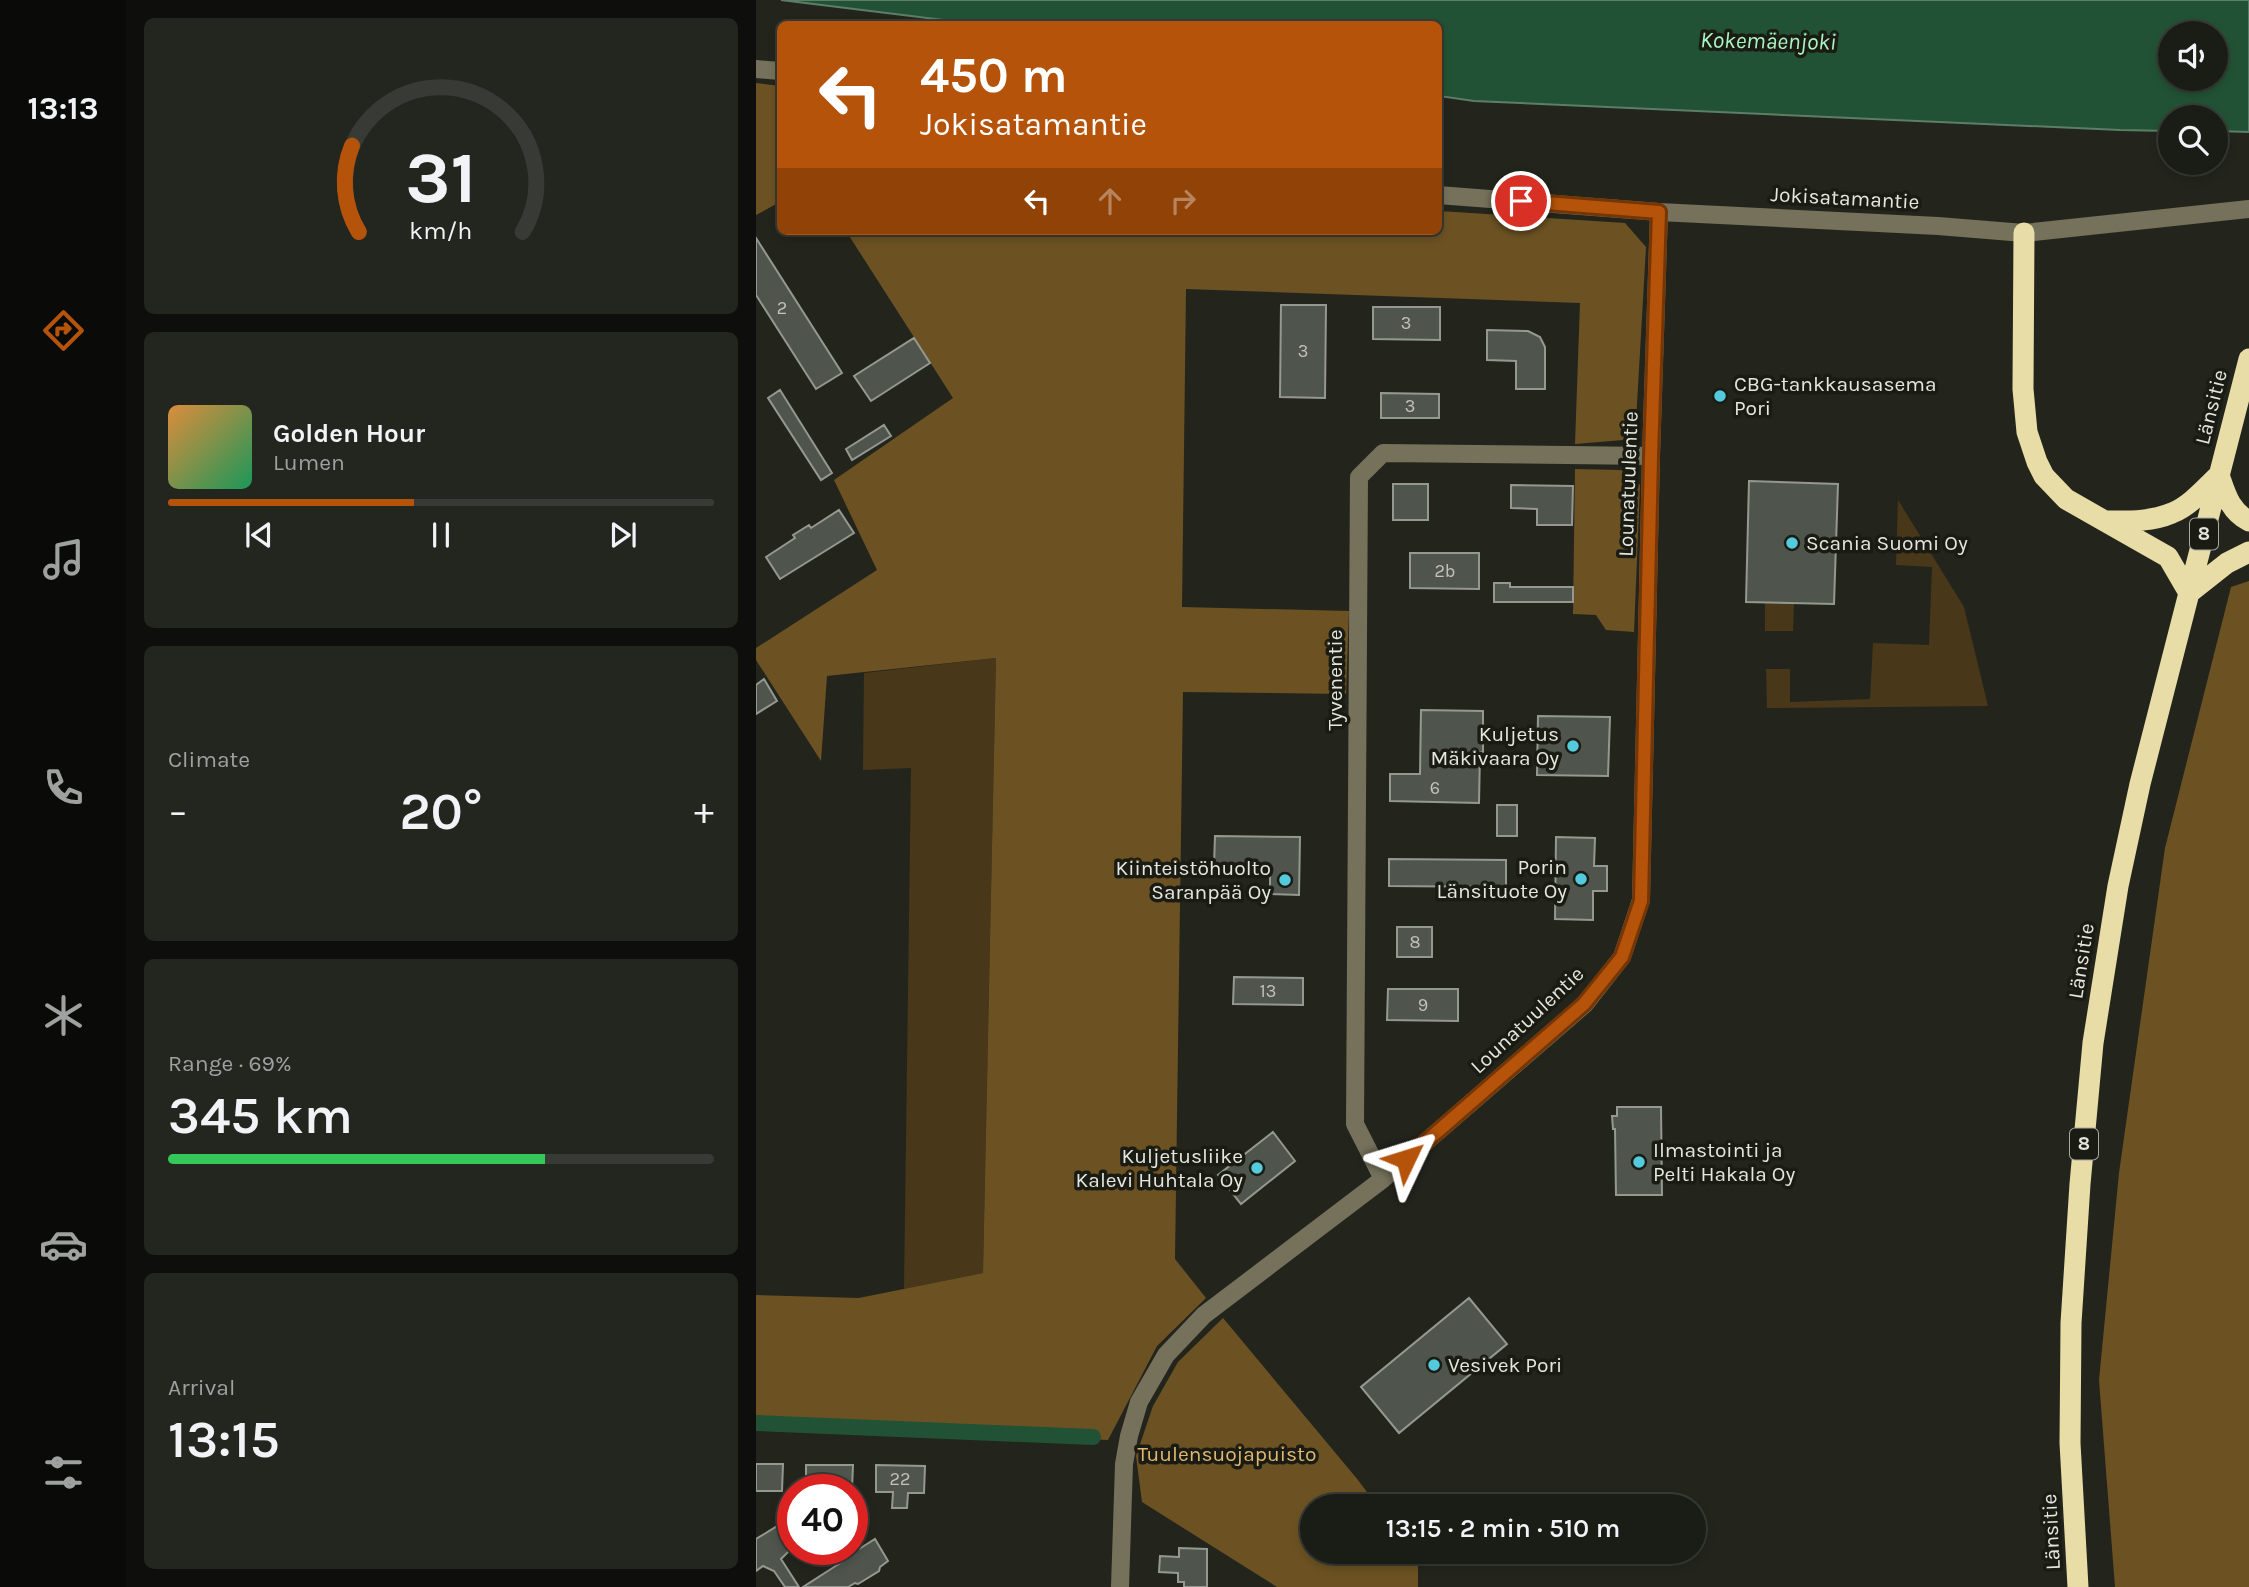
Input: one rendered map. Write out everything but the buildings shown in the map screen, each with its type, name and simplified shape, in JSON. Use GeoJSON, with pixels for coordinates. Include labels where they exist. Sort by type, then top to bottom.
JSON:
{"type":"FeatureCollection","features":[{"type":"Feature","properties":{"kind":"highway"},"geometry":{"type":"LineString","coordinates":[[2024,233],[2023,389],[2027,432],[2044,476],[2066,499],[2168,557],[2189,593],[2227,563],[2249,552]]}},
{"type":"Feature","properties":{"kind":"highway","name":"Länsitie"},"geometry":{"type":"LineString","coordinates":[[2078,1587],[2070,1443],[2071,1323],[2093,1043],[2118,886],[2143,771],[2249,359]]}},
{"type":"Feature","properties":{"kind":"highway"},"geometry":{"type":"LineString","coordinates":[[2104,521],[2133,522],[2172,513],[2184,506],[2219,475],[2229,504],[2249,521]]}},
{"type":"Feature","properties":{"kind":"street"},"geometry":{"type":"LineString","coordinates":[[756,69],[777,71]]}},
{"type":"Feature","properties":{"kind":"street","name":"Jokisatamantie"},"geometry":{"type":"LineString","coordinates":[[1442,195],[1659,212],[2024,233],[2249,209]]}},
{"type":"Feature","properties":{"kind":"street","name":"Lounatuulentie"},"geometry":{"type":"LineString","coordinates":[[1120,1587],[1124,1464],[1129,1436],[1139,1402],[1166,1355],[1204,1315],[1383,1179],[1584,1004],[1622,957],[1641,901],[1659,212]]}},
{"type":"Feature","properties":{"kind":"street","name":"Tyvenentie"},"geometry":{"type":"LineString","coordinates":[[1383,1179],[1355,1124],[1359,477],[1383,453],[1651,456]]}},
{"type":"Feature","properties":{"kind":"shaded area"},"geometry":{"type":"Polygon","coordinates":[[[1898,500],[1964,607],[1988,706],[1767,708],[1766,669],[1790,669],[1790,702],[1870,699],[1873,643],[1929,645],[1932,567],[1896,565],[1898,500]]]}},
{"type":"Feature","properties":{"kind":"shaded area"},"geometry":{"type":"Polygon","coordinates":[[[1765,603],[1794,603],[1793,631],[1765,631],[1765,603]]]}},
{"type":"Feature","properties":{"kind":"shaded area"},"geometry":{"type":"Polygon","coordinates":[[[996,658],[983,1273],[904,1289],[911,768],[863,770],[864,673],[996,658]]]}},
{"type":"Feature","properties":{"kind":"green space"},"geometry":{"type":"Polygon","coordinates":[[[756,83],[777,86],[777,204],[756,215],[756,83]]]}},
{"type":"Feature","properties":{"kind":"green space"},"geometry":{"type":"Polygon","coordinates":[[[1442,211],[1625,223],[1646,247],[1635,439],[1575,444],[1580,303],[1186,289],[1182,607],[1349,611],[1346,694],[1183,692],[1175,1259],[1206,1298],[1157,1346],[1108,1440],[756,1426],[756,1295],[859,1298],[983,1273],[996,658],[827,676],[821,761],[756,660],[756,648],[877,570],[834,480],[953,398],[849,235],[1442,235],[1442,211]]]}},
{"type":"Feature","properties":{"kind":"green space"},"geometry":{"type":"Polygon","coordinates":[[[1575,469],[1621,470],[1640,485],[1634,632],[1606,630],[1596,615],[1573,614],[1575,469]]]}},
{"type":"Feature","properties":{"kind":"green space"},"geometry":{"type":"Polygon","coordinates":[[[2249,581],[2249,1587],[2115,1587],[2099,1380],[2119,1173],[2165,848],[2231,587],[2249,581]]]}},
{"type":"Feature","properties":{"kind":"green space","name":"Tuulensuojapuisto"},"geometry":{"type":"Polygon","coordinates":[[[1223,1318],[1368,1494],[1300,1494],[1300,1564],[1418,1564],[1418,1587],[1277,1587],[1142,1502],[1136,1456],[1153,1406],[1178,1362],[1223,1318]]]}},
{"type":"Feature","properties":{"kind":"water","name":"Kokemäenjoki"},"geometry":{"type":"Polygon","coordinates":[[[781,0],[2249,0],[2249,132],[2228,131],[2228,105],[2158,105],[2158,131],[1474,101],[1442,96],[1442,21],[952,21],[781,0]]]}},
{"type":"Feature","properties":{"kind":"waterway"},"geometry":{"type":"LineString","coordinates":[[756,1423],[1093,1437]]}},
{"type":"Feature","properties":{"kind":"place","name":"CBG-tankkausasema Pori"},"geometry":{"type":"Point","coordinates":[1720,396]}},
{"type":"Feature","properties":{"kind":"place","name":"Scania Suomi Oy"},"geometry":{"type":"Point","coordinates":[1792,543]}},
{"type":"Feature","properties":{"kind":"place","name":"Kuljetus Mäkivaara Oy"},"geometry":{"type":"Point","coordinates":[1573,746]}},
{"type":"Feature","properties":{"kind":"place","name":"Porin Länsituote Oy"},"geometry":{"type":"Point","coordinates":[1581,879]}},
{"type":"Feature","properties":{"kind":"place","name":"Kiinteistöhuolto Saranpää Oy"},"geometry":{"type":"Point","coordinates":[1285,880]}},
{"type":"Feature","properties":{"kind":"place","name":"Ilmastointi ja Pelti Hakala Oy"},"geometry":{"type":"Point","coordinates":[1639,1162]}},
{"type":"Feature","properties":{"kind":"place","name":"Kuljetusliike Kalevi Huhtala Oy"},"geometry":{"type":"Point","coordinates":[1257,1168]}},
{"type":"Feature","properties":{"kind":"place","name":"Vesivek Pori"},"geometry":{"type":"Point","coordinates":[1434,1365]}},
{"type":"Feature","properties":{"kind":"route"},"geometry":{"type":"LineString","coordinates":[[1406,1159],[1584,1004],[1622,957],[1641,901],[1659,212],[1521,201]]}}]}
